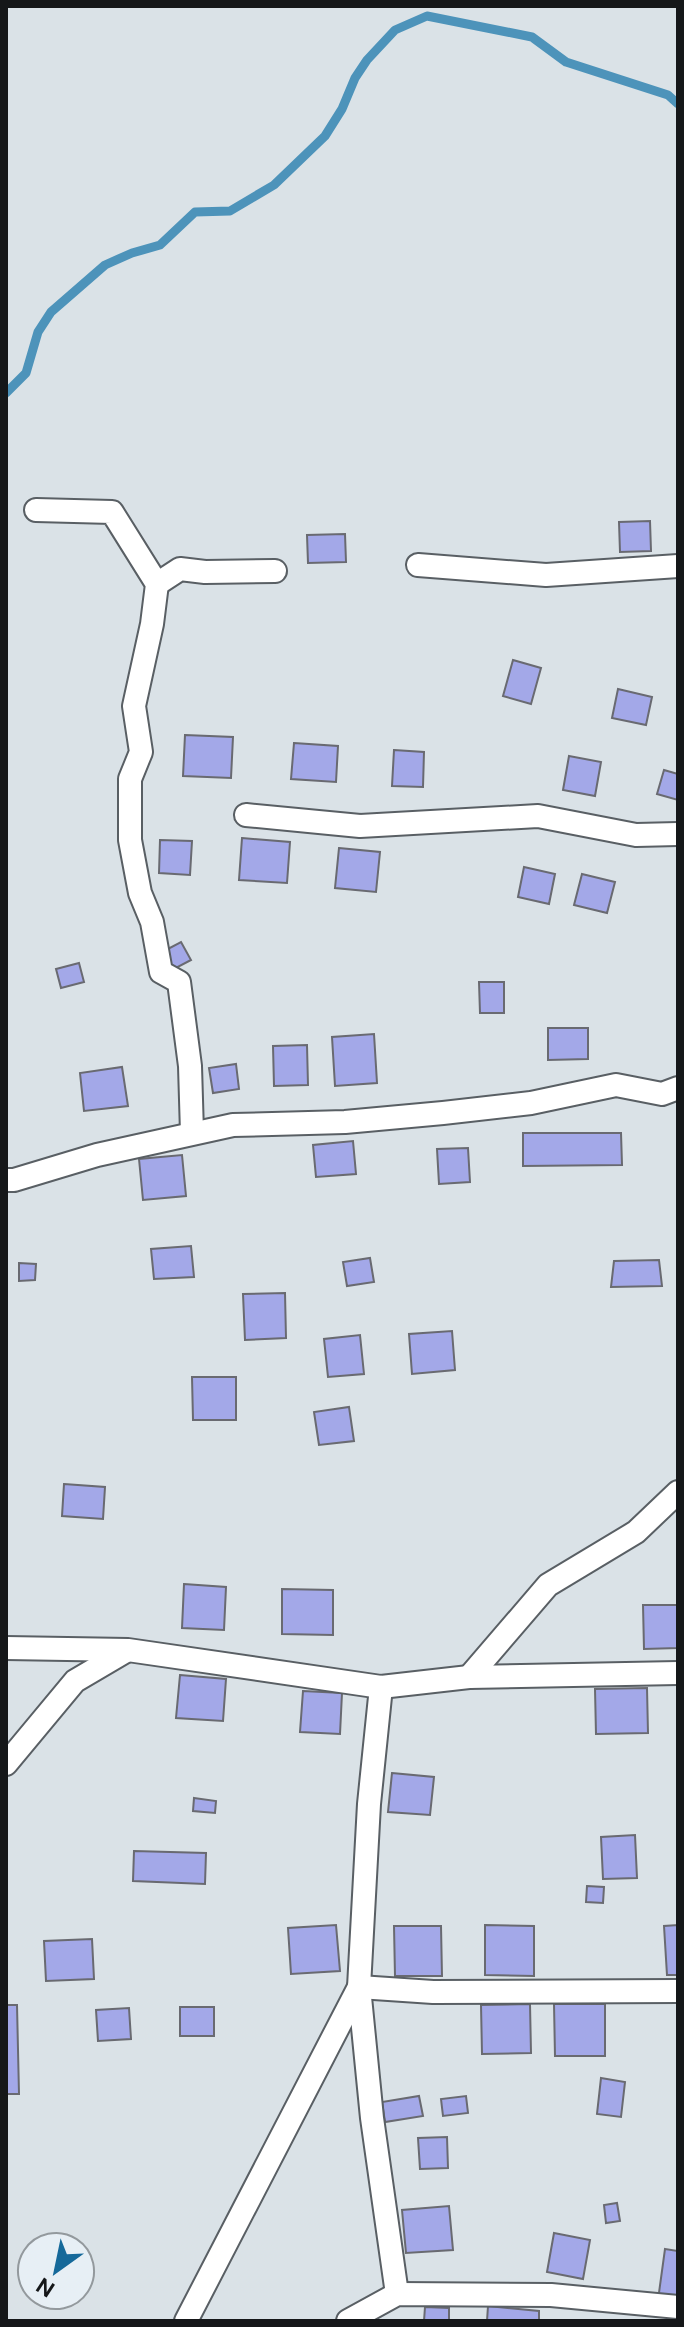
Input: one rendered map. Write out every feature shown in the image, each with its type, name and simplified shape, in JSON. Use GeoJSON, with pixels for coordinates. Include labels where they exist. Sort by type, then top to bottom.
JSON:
{"type":"FeatureCollection","features":[{"type":"Feature","properties":{"kind":"street"},"geometry":{"type":"LineString","coordinates":[[36,510],[112,512],[157,584],[152,624],[134,706],[141,752],[130,779],[130,840],[140,893],[152,922],[161,972],[179,982],[190,1066],[192,1133]]}},
{"type":"Feature","properties":{"kind":"street"},"geometry":{"type":"LineString","coordinates":[[418,565],[546,575],[678,566]]}},
{"type":"Feature","properties":{"kind":"street"},"geometry":{"type":"LineString","coordinates":[[157,584],[180,569],[205,572],[275,571]]}},
{"type":"Feature","properties":{"kind":"street"},"geometry":{"type":"LineString","coordinates":[[246,815],[360,826],[538,816],[636,835],[678,834]]}},
{"type":"Feature","properties":{"kind":"street"},"geometry":{"type":"LineString","coordinates":[[6,1180],[97,1155],[233,1125],[345,1122],[531,1103],[616,1085],[662,1094],[678,1088]]}},
{"type":"Feature","properties":{"kind":"street"},"geometry":{"type":"LineString","coordinates":[[469,1677],[548,1585],[636,1532],[678,1492]]}},
{"type":"Feature","properties":{"kind":"street"},"geometry":{"type":"LineString","coordinates":[[6,1648],[128,1650],[381,1687],[469,1677],[678,1673]]}},
{"type":"Feature","properties":{"kind":"street"},"geometry":{"type":"LineString","coordinates":[[6,1764],[75,1681],[128,1650]]}},
{"type":"Feature","properties":{"kind":"street"},"geometry":{"type":"LineString","coordinates":[[381,1687],[369,1804],[359,1987],[372,2118],[397,2294]]}},
{"type":"Feature","properties":{"kind":"street"},"geometry":{"type":"LineString","coordinates":[[359,1987],[433,1992],[678,1991]]}},
{"type":"Feature","properties":{"kind":"street"},"geometry":{"type":"LineString","coordinates":[[186,2321],[359,1987]]}},
{"type":"Feature","properties":{"kind":"street"},"geometry":{"type":"LineString","coordinates":[[348,2321],[397,2294],[551,2295],[678,2307]]}},
{"type":"Feature","properties":{"kind":"building"},"geometry":{"type":"Polygon","coordinates":[[[650,521],[651,551],[620,552],[619,522],[650,521]]]}},
{"type":"Feature","properties":{"kind":"building"},"geometry":{"type":"Polygon","coordinates":[[[345,534],[346,562],[308,563],[307,535],[345,534]]]}},
{"type":"Feature","properties":{"kind":"building"},"geometry":{"type":"Polygon","coordinates":[[[513,660],[541,668],[531,704],[503,696],[513,660]]]}},
{"type":"Feature","properties":{"kind":"building"},"geometry":{"type":"Polygon","coordinates":[[[618,689],[652,697],[646,725],[612,718],[618,689]]]}},
{"type":"Feature","properties":{"kind":"building"},"geometry":{"type":"Polygon","coordinates":[[[185,735],[233,737],[231,778],[183,776],[185,735]]]}},
{"type":"Feature","properties":{"kind":"building"},"geometry":{"type":"Polygon","coordinates":[[[294,743],[338,746],[336,782],[291,779],[294,743]]]}},
{"type":"Feature","properties":{"kind":"building"},"geometry":{"type":"Polygon","coordinates":[[[394,750],[424,752],[423,787],[392,786],[394,750]]]}},
{"type":"Feature","properties":{"kind":"building"},"geometry":{"type":"Polygon","coordinates":[[[569,756],[601,762],[595,796],[563,790],[569,756]]]}},
{"type":"Feature","properties":{"kind":"building"},"geometry":{"type":"Polygon","coordinates":[[[664,770],[678,774],[678,800],[657,794],[664,770]]]}},
{"type":"Feature","properties":{"kind":"building"},"geometry":{"type":"Polygon","coordinates":[[[242,838],[290,842],[287,883],[239,880],[242,838]]]}},
{"type":"Feature","properties":{"kind":"building"},"geometry":{"type":"Polygon","coordinates":[[[160,840],[192,841],[190,875],[159,873],[160,840]]]}},
{"type":"Feature","properties":{"kind":"building"},"geometry":{"type":"Polygon","coordinates":[[[339,848],[380,852],[376,892],[335,888],[339,848]]]}},
{"type":"Feature","properties":{"kind":"building"},"geometry":{"type":"Polygon","coordinates":[[[524,867],[555,874],[549,904],[518,897],[524,867]]]}},
{"type":"Feature","properties":{"kind":"building"},"geometry":{"type":"Polygon","coordinates":[[[582,874],[615,882],[607,913],[574,905],[582,874]]]}},
{"type":"Feature","properties":{"kind":"building"},"geometry":{"type":"Polygon","coordinates":[[[181,942],[191,960],[174,969],[164,951],[181,942]]]}},
{"type":"Feature","properties":{"kind":"building"},"geometry":{"type":"Polygon","coordinates":[[[79,963],[84,982],[61,988],[56,969],[79,963]]]}},
{"type":"Feature","properties":{"kind":"building"},"geometry":{"type":"Polygon","coordinates":[[[479,982],[504,982],[504,1013],[480,1013],[479,982]]]}},
{"type":"Feature","properties":{"kind":"building"},"geometry":{"type":"Polygon","coordinates":[[[548,1028],[588,1028],[588,1059],[548,1060],[548,1028]]]}},
{"type":"Feature","properties":{"kind":"building"},"geometry":{"type":"Polygon","coordinates":[[[374,1034],[377,1083],[335,1086],[332,1037],[374,1034]]]}},
{"type":"Feature","properties":{"kind":"building"},"geometry":{"type":"Polygon","coordinates":[[[307,1045],[308,1085],[274,1086],[273,1046],[307,1045]]]}},
{"type":"Feature","properties":{"kind":"building"},"geometry":{"type":"Polygon","coordinates":[[[236,1064],[239,1089],[213,1093],[209,1068],[236,1064]]]}},
{"type":"Feature","properties":{"kind":"building"},"geometry":{"type":"Polygon","coordinates":[[[122,1067],[128,1106],[84,1111],[80,1073],[122,1067]]]}},
{"type":"Feature","properties":{"kind":"building"},"geometry":{"type":"Polygon","coordinates":[[[523,1133],[621,1133],[622,1165],[523,1166],[523,1133]]]}},
{"type":"Feature","properties":{"kind":"building"},"geometry":{"type":"Polygon","coordinates":[[[353,1141],[356,1174],[316,1177],[313,1145],[353,1141]]]}},
{"type":"Feature","properties":{"kind":"building"},"geometry":{"type":"Polygon","coordinates":[[[468,1148],[470,1182],[439,1184],[437,1149],[468,1148]]]}},
{"type":"Feature","properties":{"kind":"building"},"geometry":{"type":"Polygon","coordinates":[[[182,1155],[186,1196],[143,1200],[139,1159],[182,1155]]]}},
{"type":"Feature","properties":{"kind":"building"},"geometry":{"type":"Polygon","coordinates":[[[191,1246],[194,1277],[154,1279],[151,1249],[191,1246]]]}},
{"type":"Feature","properties":{"kind":"building"},"geometry":{"type":"Polygon","coordinates":[[[370,1258],[374,1282],[347,1286],[343,1262],[370,1258]]]}},
{"type":"Feature","properties":{"kind":"building"},"geometry":{"type":"Polygon","coordinates":[[[659,1260],[662,1286],[611,1287],[614,1261],[659,1260]]]}},
{"type":"Feature","properties":{"kind":"building"},"geometry":{"type":"Polygon","coordinates":[[[19,1263],[36,1264],[35,1280],[19,1281],[19,1263]]]}},
{"type":"Feature","properties":{"kind":"building"},"geometry":{"type":"Polygon","coordinates":[[[285,1293],[286,1338],[245,1340],[243,1294],[285,1293]]]}},
{"type":"Feature","properties":{"kind":"building"},"geometry":{"type":"Polygon","coordinates":[[[452,1331],[455,1370],[412,1374],[409,1334],[452,1331]]]}},
{"type":"Feature","properties":{"kind":"building"},"geometry":{"type":"Polygon","coordinates":[[[360,1335],[364,1374],[328,1377],[324,1339],[360,1335]]]}},
{"type":"Feature","properties":{"kind":"building"},"geometry":{"type":"Polygon","coordinates":[[[192,1377],[236,1377],[236,1420],[193,1420],[192,1377]]]}},
{"type":"Feature","properties":{"kind":"building"},"geometry":{"type":"Polygon","coordinates":[[[349,1407],[354,1441],[319,1445],[314,1412],[349,1407]]]}},
{"type":"Feature","properties":{"kind":"building"},"geometry":{"type":"Polygon","coordinates":[[[64,1484],[105,1487],[103,1519],[62,1516],[64,1484]]]}},
{"type":"Feature","properties":{"kind":"building"},"geometry":{"type":"Polygon","coordinates":[[[184,1584],[226,1587],[224,1630],[182,1628],[184,1584]]]}},
{"type":"Feature","properties":{"kind":"building"},"geometry":{"type":"Polygon","coordinates":[[[282,1589],[333,1590],[333,1635],[282,1634],[282,1589]]]}},
{"type":"Feature","properties":{"kind":"building"},"geometry":{"type":"Polygon","coordinates":[[[643,1605],[678,1605],[678,1648],[644,1649],[643,1605]]]}},
{"type":"Feature","properties":{"kind":"building"},"geometry":{"type":"Polygon","coordinates":[[[180,1675],[226,1679],[223,1721],[176,1718],[180,1675]]]}},
{"type":"Feature","properties":{"kind":"building"},"geometry":{"type":"Polygon","coordinates":[[[647,1688],[648,1733],[596,1734],[595,1689],[647,1688]]]}},
{"type":"Feature","properties":{"kind":"building"},"geometry":{"type":"Polygon","coordinates":[[[303,1691],[342,1693],[340,1734],[300,1732],[303,1691]]]}},
{"type":"Feature","properties":{"kind":"building"},"geometry":{"type":"Polygon","coordinates":[[[392,1773],[434,1777],[430,1815],[388,1812],[392,1773]]]}},
{"type":"Feature","properties":{"kind":"building"},"geometry":{"type":"Polygon","coordinates":[[[194,1798],[216,1801],[215,1813],[193,1811],[194,1798]]]}},
{"type":"Feature","properties":{"kind":"building"},"geometry":{"type":"Polygon","coordinates":[[[635,1835],[637,1878],[603,1879],[601,1837],[635,1835]]]}},
{"type":"Feature","properties":{"kind":"building"},"geometry":{"type":"Polygon","coordinates":[[[134,1851],[206,1853],[205,1884],[133,1881],[134,1851]]]}},
{"type":"Feature","properties":{"kind":"building"},"geometry":{"type":"Polygon","coordinates":[[[587,1886],[604,1887],[603,1903],[586,1902],[587,1886]]]}},
{"type":"Feature","properties":{"kind":"building"},"geometry":{"type":"Polygon","coordinates":[[[336,1925],[340,1971],[291,1974],[288,1928],[336,1925]]]}},
{"type":"Feature","properties":{"kind":"building"},"geometry":{"type":"Polygon","coordinates":[[[485,1925],[534,1926],[534,1976],[485,1975],[485,1925]]]}},
{"type":"Feature","properties":{"kind":"building"},"geometry":{"type":"Polygon","coordinates":[[[678,1925],[678,1975],[667,1975],[664,1926],[678,1925]]]}},
{"type":"Feature","properties":{"kind":"building"},"geometry":{"type":"Polygon","coordinates":[[[394,1926],[441,1926],[442,1976],[395,1976],[394,1926]]]}},
{"type":"Feature","properties":{"kind":"building"},"geometry":{"type":"Polygon","coordinates":[[[92,1939],[94,1979],[46,1981],[44,1941],[92,1939]]]}},
{"type":"Feature","properties":{"kind":"building"},"geometry":{"type":"Polygon","coordinates":[[[530,2004],[531,2053],[482,2054],[481,2005],[530,2004]]]}},
{"type":"Feature","properties":{"kind":"building"},"geometry":{"type":"Polygon","coordinates":[[[554,2004],[605,2004],[605,2056],[555,2056],[554,2004]]]}},
{"type":"Feature","properties":{"kind":"building"},"geometry":{"type":"Polygon","coordinates":[[[6,2005],[17,2005],[19,2094],[6,2094],[6,2005]]]}},
{"type":"Feature","properties":{"kind":"building"},"geometry":{"type":"Polygon","coordinates":[[[180,2007],[214,2007],[214,2036],[180,2036],[180,2007]]]}},
{"type":"Feature","properties":{"kind":"building"},"geometry":{"type":"Polygon","coordinates":[[[129,2008],[131,2039],[98,2041],[96,2010],[129,2008]]]}},
{"type":"Feature","properties":{"kind":"building"},"geometry":{"type":"Polygon","coordinates":[[[601,2078],[625,2082],[621,2117],[597,2114],[601,2078]]]}},
{"type":"Feature","properties":{"kind":"building"},"geometry":{"type":"Polygon","coordinates":[[[419,2096],[423,2116],[385,2122],[382,2102],[419,2096]]]}},
{"type":"Feature","properties":{"kind":"building"},"geometry":{"type":"Polygon","coordinates":[[[466,2096],[468,2113],[443,2116],[441,2099],[466,2096]]]}},
{"type":"Feature","properties":{"kind":"building"},"geometry":{"type":"Polygon","coordinates":[[[447,2137],[448,2168],[420,2169],[418,2138],[447,2137]]]}},
{"type":"Feature","properties":{"kind":"building"},"geometry":{"type":"Polygon","coordinates":[[[617,2203],[620,2221],[606,2223],[604,2205],[617,2203]]]}},
{"type":"Feature","properties":{"kind":"building"},"geometry":{"type":"Polygon","coordinates":[[[449,2206],[453,2250],[406,2253],[402,2210],[449,2206]]]}},
{"type":"Feature","properties":{"kind":"building"},"geometry":{"type":"Polygon","coordinates":[[[554,2233],[590,2240],[583,2279],[547,2272],[554,2233]]]}},
{"type":"Feature","properties":{"kind":"building"},"geometry":{"type":"Polygon","coordinates":[[[665,2249],[678,2251],[678,2303],[658,2300],[665,2249]]]}},
{"type":"Feature","properties":{"kind":"building"},"geometry":{"type":"Polygon","coordinates":[[[488,2306],[539,2311],[539,2321],[487,2321],[488,2306]]]}},
{"type":"Feature","properties":{"kind":"building"},"geometry":{"type":"Polygon","coordinates":[[[425,2307],[449,2308],[449,2321],[424,2321],[425,2307]]]}},
{"type":"Feature","properties":{"kind":"waterway"},"geometry":{"type":"LineString","coordinates":[[6,393],[26,373],[38,332],[51,312],[105,265],[160,245],[195,212],[230,211],[274,185],[325,136],[367,60],[395,30],[427,16],[532,37],[566,62],[668,95],[678,104]]}}]}
